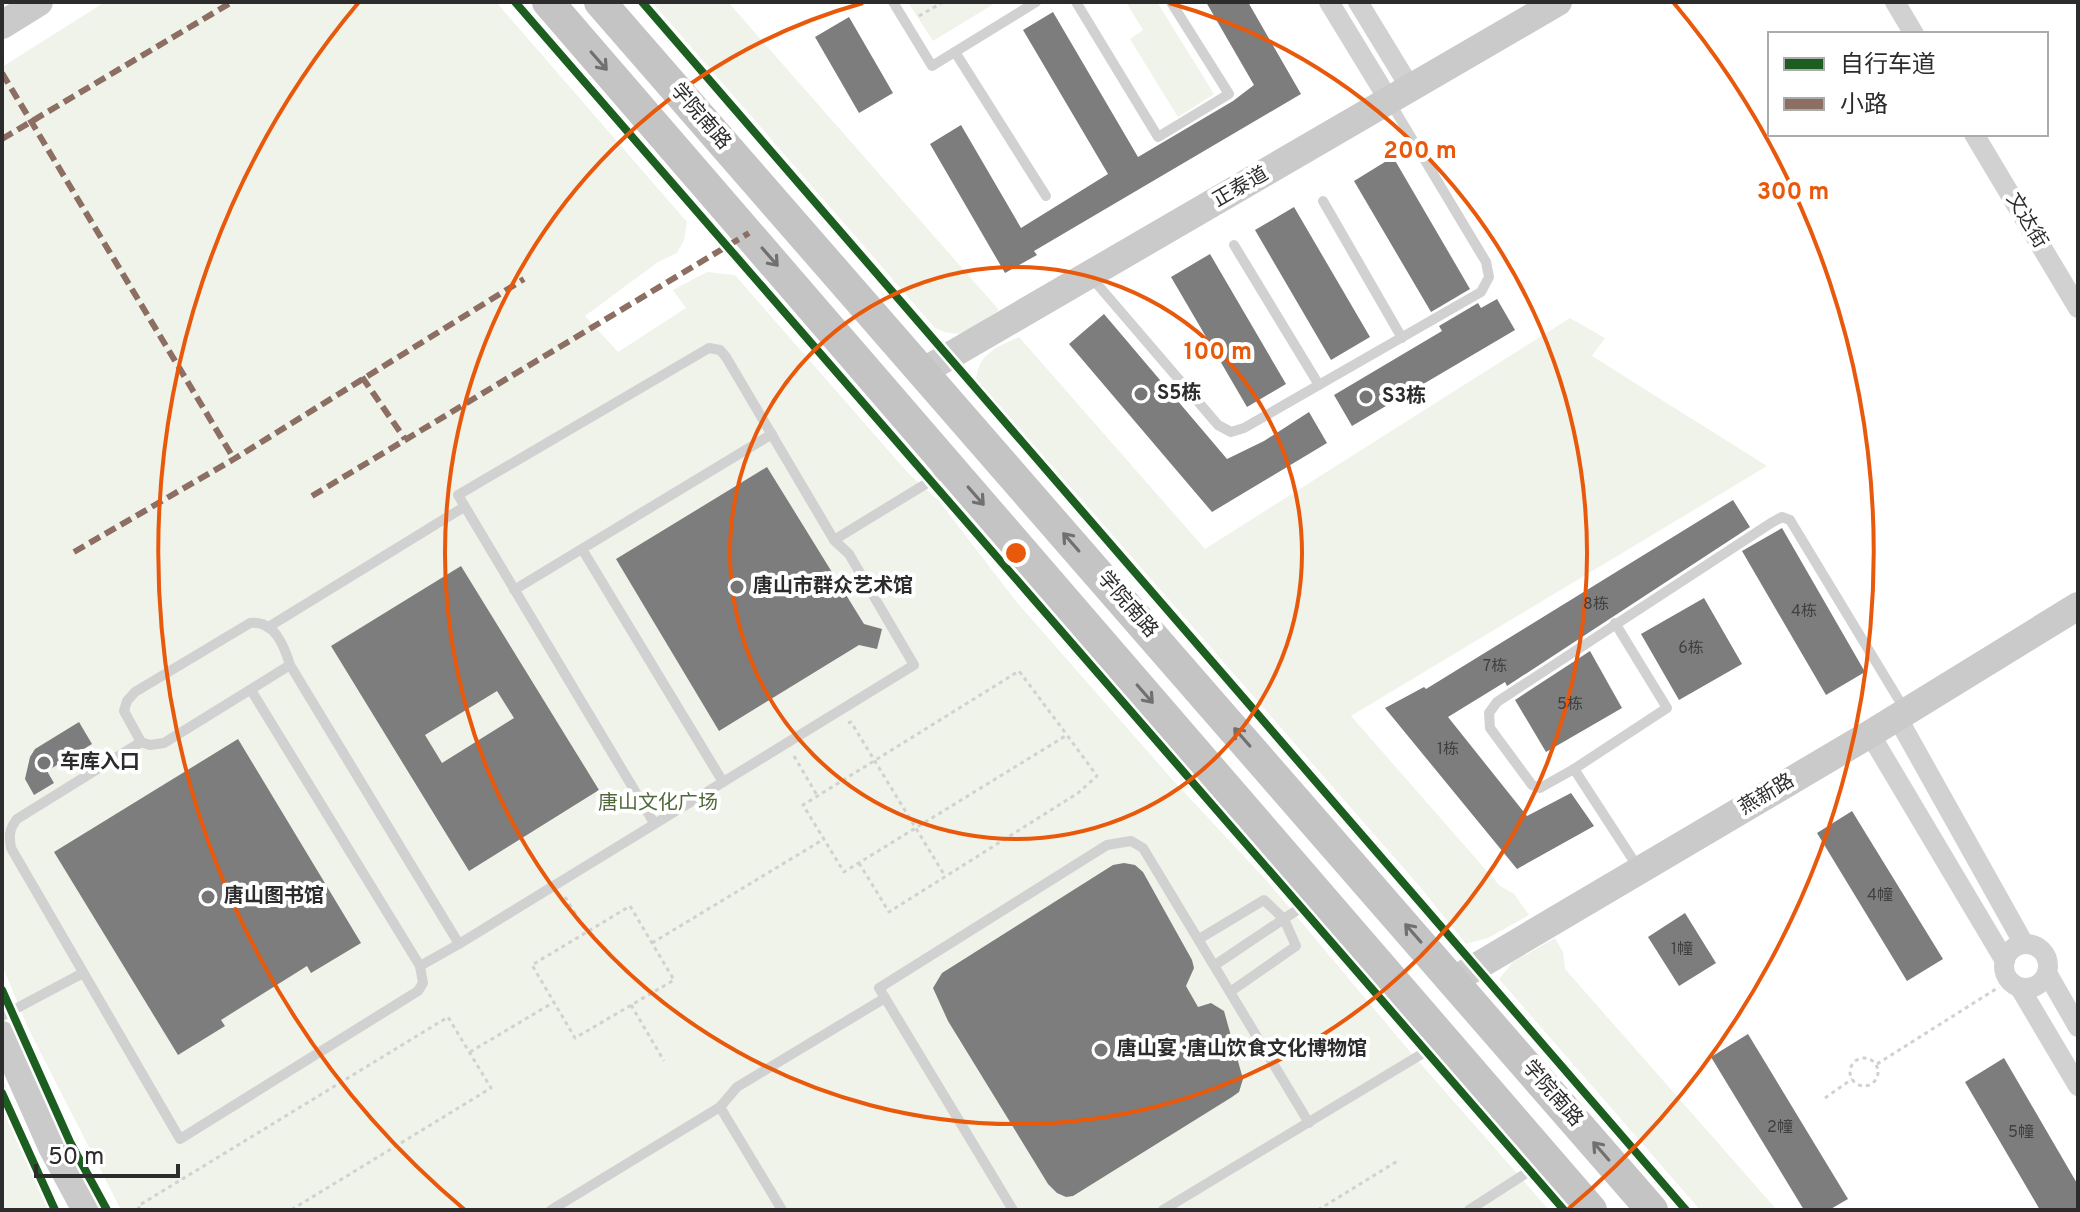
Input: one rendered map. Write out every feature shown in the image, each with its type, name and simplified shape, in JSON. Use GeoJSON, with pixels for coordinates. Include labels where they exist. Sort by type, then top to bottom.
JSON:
{"type":"FeatureCollection","features":[{"type":"Feature","properties":{"kind":"main road","name":"学院南路"},"geometry":{"type":"LineString","coordinates":[[548,2],[1591,1210]]}},
{"type":"Feature","properties":{"kind":"main road","name":"学院南路"},"geometry":{"type":"LineString","coordinates":[[600,2],[1652,1210]]}},
{"type":"Feature","properties":{"kind":"street"},"geometry":{"type":"LineString","coordinates":[[2,25],[39,2]]}},
{"type":"Feature","properties":{"kind":"street"},"geometry":{"type":"LineString","coordinates":[[1329,2],[1401,96]]}},
{"type":"Feature","properties":{"kind":"street"},"geometry":{"type":"LineString","coordinates":[[1358,2],[1401,96]]}},
{"type":"Feature","properties":{"kind":"street","name":"正泰道"},"geometry":{"type":"LineString","coordinates":[[922,372],[1558,2]]}},
{"type":"Feature","properties":{"kind":"street"},"geometry":{"type":"LineString","coordinates":[[1895,2],[1913,32]]}},
{"type":"Feature","properties":{"kind":"street","name":"文达街"},"geometry":{"type":"LineString","coordinates":[[1975,136],[2078,308]]}},
{"type":"Feature","properties":{"kind":"street","name":"燕新路"},"geometry":{"type":"LineString","coordinates":[[1454,980],[1870,734],[2078,606]]}},
{"type":"Feature","properties":{"kind":"street"},"geometry":{"type":"LineString","coordinates":[[1902,714],[2024,944]]}},
{"type":"Feature","properties":{"kind":"street"},"geometry":{"type":"LineString","coordinates":[[1870,734],[2078,1086]]}},
{"type":"Feature","properties":{"kind":"street"},"geometry":{"type":"LineString","coordinates":[[2011,977],[2011,950],[2024,944],[2038,948],[2047,959],[2047,973],[2078,1027]]}},
{"type":"Feature","properties":{"kind":"street"},"geometry":{"type":"LineString","coordinates":[[2011,977],[2039,984],[2047,973]]}},
{"type":"Feature","properties":{"kind":"street"},"geometry":{"type":"LineString","coordinates":[[2,1035],[52,1147],[86,1210]]}},
{"type":"Feature","properties":{"kind":"lane"},"geometry":{"type":"LineString","coordinates":[[895,5],[932,66],[1036,2]]}},
{"type":"Feature","properties":{"kind":"lane"},"geometry":{"type":"LineString","coordinates":[[1076,2],[1158,137],[1229,94],[1171,2]]}},
{"type":"Feature","properties":{"kind":"lane"},"geometry":{"type":"LineString","coordinates":[[955,52],[1046,196]]}},
{"type":"Feature","properties":{"kind":"lane"},"geometry":{"type":"LineString","coordinates":[[1089,275],[1218,425],[1231,432],[1244,428],[1402,338],[1481,292],[1489,277],[1486,262],[1401,96]]}},
{"type":"Feature","properties":{"kind":"lane"},"geometry":{"type":"LineString","coordinates":[[1323,201],[1402,338]]}},
{"type":"Feature","properties":{"kind":"lane"},"geometry":{"type":"LineString","coordinates":[[1234,245],[1319,385]]}},
{"type":"Feature","properties":{"kind":"lane"},"geometry":{"type":"LineString","coordinates":[[420,966],[914,665],[849,554],[834,540],[726,357],[720,350],[709,348],[458,495],[654,823]]}},
{"type":"Feature","properties":{"kind":"lane"},"geometry":{"type":"LineString","coordinates":[[514,590],[772,434]]}},
{"type":"Feature","properties":{"kind":"lane"},"geometry":{"type":"LineString","coordinates":[[834,540],[952,468]]}},
{"type":"Feature","properties":{"kind":"lane"},"geometry":{"type":"LineString","coordinates":[[270,626],[464,507]]}},
{"type":"Feature","properties":{"kind":"lane"},"geometry":{"type":"LineString","coordinates":[[1615,623],[1667,708],[1574,769],[1540,788],[1532,785],[1490,728],[1489,713],[1497,702],[1615,623],[1782,517],[1790,520],[1902,714]]}},
{"type":"Feature","properties":{"kind":"lane"},"geometry":{"type":"LineString","coordinates":[[582,549],[723,782]]}},
{"type":"Feature","properties":{"kind":"lane"},"geometry":{"type":"LineString","coordinates":[[290,665],[164,743],[150,745],[141,742],[124,711],[127,701],[135,692],[250,623],[260,622],[270,626],[290,665],[459,944]]}},
{"type":"Feature","properties":{"kind":"lane"},"geometry":{"type":"LineString","coordinates":[[141,742],[17,819],[10,828],[11,848],[180,1139],[418,991],[423,983],[420,966],[251,690]]}},
{"type":"Feature","properties":{"kind":"lane"},"geometry":{"type":"LineString","coordinates":[[1574,769],[1640,870]]}},
{"type":"Feature","properties":{"kind":"lane"},"geometry":{"type":"LineString","coordinates":[[1013,1210],[879,988],[1107,845],[1131,841],[1143,848],[1309,1123]]}},
{"type":"Feature","properties":{"kind":"lane"},"geometry":{"type":"LineString","coordinates":[[1215,965],[1320,895]]}},
{"type":"Feature","properties":{"kind":"lane"},"geometry":{"type":"LineString","coordinates":[[1199,939],[1264,900],[1284,919],[1296,946],[1230,992]]}},
{"type":"Feature","properties":{"kind":"lane"},"geometry":{"type":"LineString","coordinates":[[2,1016],[83,973]]}},
{"type":"Feature","properties":{"kind":"lane"},"geometry":{"type":"LineString","coordinates":[[551,1210],[720,1107],[737,1087],[885,998]]}},
{"type":"Feature","properties":{"kind":"lane"},"geometry":{"type":"LineString","coordinates":[[1163,1210],[1446,1040]]}},
{"type":"Feature","properties":{"kind":"lane"},"geometry":{"type":"LineString","coordinates":[[720,1107],[782,1210]]}},
{"type":"Feature","properties":{"kind":"lane"},"geometry":{"type":"LineString","coordinates":[[1472,1209],[1547,1160]]}},
{"type":"Feature","properties":{"kind":"path"},"geometry":{"type":"LineString","coordinates":[[895,5],[905,4],[913,19],[943,2]]}},
{"type":"Feature","properties":{"kind":"path"},"geometry":{"type":"LineString","coordinates":[[859,863],[889,912],[1078,793],[1097,776],[1067,735],[1019,671],[803,805],[844,872],[1067,735]]}},
{"type":"Feature","properties":{"kind":"path"},"geometry":{"type":"LineString","coordinates":[[840,729],[851,722],[945,876]]}},
{"type":"Feature","properties":{"kind":"path"},"geometry":{"type":"LineString","coordinates":[[805,750],[793,757],[818,797]]}},
{"type":"Feature","properties":{"kind":"path"},"geometry":{"type":"LineString","coordinates":[[652,943],[824,839]]}},
{"type":"Feature","properties":{"kind":"path"},"geometry":{"type":"LineString","coordinates":[[557,883],[587,932]]}},
{"type":"Feature","properties":{"kind":"path"},"geometry":{"type":"LineString","coordinates":[[630,906],[652,943],[674,980],[575,1038],[532,965],[630,906]]}},
{"type":"Feature","properties":{"kind":"path"},"geometry":{"type":"LineString","coordinates":[[1877,1064],[2011,977]]}},
{"type":"Feature","properties":{"kind":"path"},"geometry":{"type":"LineString","coordinates":[[470,1052],[554,1002]]}},
{"type":"Feature","properties":{"kind":"path"},"geometry":{"type":"LineString","coordinates":[[631,1005],[664,1061]]}},
{"type":"Feature","properties":{"kind":"path"},"geometry":{"type":"LineString","coordinates":[[140,1210],[138,1206],[448,1017],[491,1088],[291,1210]]}},
{"type":"Feature","properties":{"kind":"path"},"geometry":{"type":"LineString","coordinates":[[1865,1057],[1877,1064],[1877,1078],[1870,1085],[1861,1086],[1852,1079],[1851,1067],[1856,1059],[1865,1057]]}},
{"type":"Feature","properties":{"kind":"path"},"geometry":{"type":"LineString","coordinates":[[1825,1098],[1852,1079]]}},
{"type":"Feature","properties":{"kind":"path"},"geometry":{"type":"LineString","coordinates":[[1318,1210],[1399,1160]]}},
{"type":"Feature","properties":{"kind":"green space","name":"唐山文化广场"},"geometry":{"type":"Polygon","coordinates":[[[105,2],[496,2],[687,222],[684,240],[677,253],[658,262],[585,316],[618,352],[686,308],[673,290],[707,272],[735,275],[908,473],[939,501],[1015,600],[1171,778],[1267,881],[1406,1047],[1549,1210],[121,1210],[28,1028],[2,965],[2,67],[105,2]]]}},
{"type":"Feature","properties":{"kind":"green space"},"geometry":{"type":"Polygon","coordinates":[[[652,2],[728,2],[999,310],[962,333],[935,328],[652,2]]]}},
{"type":"Feature","properties":{"kind":"green space"},"geometry":{"type":"Polygon","coordinates":[[[908,2],[997,2],[933,41],[908,2]]]}},
{"type":"Feature","properties":{"kind":"green space"},"geometry":{"type":"Polygon","coordinates":[[[1126,2],[1157,2],[1214,94],[1178,117],[1130,39],[1143,30],[1126,2]]]}},
{"type":"Feature","properties":{"kind":"green space"},"geometry":{"type":"Polygon","coordinates":[[[1570,318],[1605,338],[1592,356],[1767,466],[1351,716],[1500,886],[1514,894],[1529,915],[1488,938],[1466,944],[1421,888],[976,379],[985,357],[1019,337],[1205,549],[1570,318]]]}},
{"type":"Feature","properties":{"kind":"green space"},"geometry":{"type":"Polygon","coordinates":[[[1555,938],[1563,952],[1565,969],[1777,1210],[1700,1210],[1499,979],[1513,962],[1555,938]]]}},
{"type":"Feature","properties":{"kind":"green space"},"geometry":{"type":"Polygon","coordinates":[[[2,1077],[52,1199],[59,1210],[2,1210],[2,1077]]]}},
{"type":"Feature","properties":{"kind":"building"},"geometry":{"type":"Polygon","coordinates":[[[1206,2],[1248,2],[1301,94],[1034,251],[1037,255],[1005,273],[930,144],[961,125],[1021,228],[1108,174],[1023,30],[1053,12],[1138,157],[1233,101],[1254,85],[1206,2]]]}},
{"type":"Feature","properties":{"kind":"building"},"geometry":{"type":"Polygon","coordinates":[[[849,17],[893,93],[859,113],[815,37],[849,17]]]}},
{"type":"Feature","properties":{"kind":"building"},"geometry":{"type":"Polygon","coordinates":[[[1393,157],[1470,289],[1431,312],[1354,181],[1393,157]]]}},
{"type":"Feature","properties":{"kind":"building"},"geometry":{"type":"Polygon","coordinates":[[[1294,207],[1370,337],[1331,360],[1255,230],[1294,207]]]}},
{"type":"Feature","properties":{"kind":"building"},"geometry":{"type":"Polygon","coordinates":[[[1210,254],[1286,384],[1247,407],[1171,277],[1210,254]]]}},
{"type":"Feature","properties":{"kind":"building"},"geometry":{"type":"Polygon","coordinates":[[[1497,299],[1515,330],[1352,426],[1334,395],[1442,331],[1439,326],[1478,303],[1481,308],[1497,299]]]}},
{"type":"Feature","properties":{"kind":"building"},"geometry":{"type":"Polygon","coordinates":[[[1104,314],[1227,459],[1264,441],[1309,412],[1327,443],[1212,512],[1069,344],[1104,314]]]}},
{"type":"Feature","properties":{"kind":"building","name":"唐山市群众艺术馆"},"geometry":{"type":"Polygon","coordinates":[[[767,467],[864,624],[882,629],[877,649],[859,645],[719,731],[616,559],[767,467]]]}},
{"type":"Feature","properties":{"kind":"building"},"geometry":{"type":"Polygon","coordinates":[[[1733,500],[1750,527],[1507,686],[1505,682],[1448,717],[1527,816],[1571,793],[1594,826],[1517,869],[1385,708],[1424,687],[1426,689],[1733,500]]]}},
{"type":"Feature","properties":{"kind":"building"},"geometry":{"type":"Polygon","coordinates":[[[1782,528],[1865,672],[1826,695],[1742,551],[1782,528]]]}},
{"type":"Feature","properties":{"kind":"building"},"geometry":{"type":"Polygon","coordinates":[[[461,566],[599,790],[469,871],[331,646],[461,566]],[[497,691],[425,735],[442,763],[514,718],[497,691]]]}},
{"type":"Feature","properties":{"kind":"building"},"geometry":{"type":"Polygon","coordinates":[[[1704,598],[1742,664],[1679,700],[1641,634],[1704,598]]]}},
{"type":"Feature","properties":{"kind":"building"},"geometry":{"type":"Polygon","coordinates":[[[1590,651],[1622,708],[1546,752],[1515,700],[1590,651]]]}},
{"type":"Feature","properties":{"kind":"building","name":"车库入口"},"geometry":{"type":"Polygon","coordinates":[[[79,722],[92,744],[47,771],[54,783],[34,795],[25,779],[30,757],[35,749],[79,722]]]}},
{"type":"Feature","properties":{"kind":"building","name":"唐山图书馆"},"geometry":{"type":"Polygon","coordinates":[[[238,739],[361,943],[311,973],[307,966],[221,1020],[225,1026],[178,1055],[54,852],[238,739]]]}},
{"type":"Feature","properties":{"kind":"building"},"geometry":{"type":"Polygon","coordinates":[[[1852,811],[1943,959],[1907,981],[1817,833],[1852,811]]]}},
{"type":"Feature","properties":{"kind":"building","name":"唐山宴 · 唐山饮食文化博物馆"},"geometry":{"type":"Polygon","coordinates":[[[1113,865],[1135,865],[1143,872],[1192,960],[1194,968],[1186,986],[1198,1007],[1211,1003],[1224,1011],[1243,1079],[1239,1092],[1232,1097],[1073,1196],[1066,1197],[1048,1184],[948,1021],[933,988],[942,973],[1113,865]]]}},
{"type":"Feature","properties":{"kind":"building"},"geometry":{"type":"Polygon","coordinates":[[[1685,913],[1716,963],[1679,986],[1648,937],[1685,913]]]}},
{"type":"Feature","properties":{"kind":"building"},"geometry":{"type":"Polygon","coordinates":[[[1748,1034],[1848,1199],[1829,1210],[1804,1210],[1711,1057],[1748,1034]]]}},
{"type":"Feature","properties":{"kind":"building"},"geometry":{"type":"Polygon","coordinates":[[[2004,1058],[2078,1185],[2078,1210],[2040,1210],[1965,1082],[2004,1058]]]}},
{"type":"Feature","properties":{"kind":"marked path"},"geometry":{"type":"LineString","coordinates":[[2,139],[232,2]]}},
{"type":"Feature","properties":{"kind":"marked path"},"geometry":{"type":"LineString","coordinates":[[2,73],[234,459]]}},
{"type":"Feature","properties":{"kind":"marked path"},"geometry":{"type":"LineString","coordinates":[[312,496],[749,233]]}},
{"type":"Feature","properties":{"kind":"marked path"},"geometry":{"type":"LineString","coordinates":[[74,552],[234,459],[524,279]]}},
{"type":"Feature","properties":{"kind":"marked path"},"geometry":{"type":"LineString","coordinates":[[362,377],[405,439]]}},
{"type":"Feature","properties":{"kind":"cycle path"},"geometry":{"type":"LineString","coordinates":[[515,2],[1564,1210]]}},
{"type":"Feature","properties":{"kind":"cycle path"},"geometry":{"type":"LineString","coordinates":[[642,2],[1686,1210]]}},
{"type":"Feature","properties":{"kind":"cycle path"},"geometry":{"type":"LineString","coordinates":[[2,990],[70,1142],[107,1210]]}},
{"type":"Feature","properties":{"kind":"cycle path"},"geometry":{"type":"LineString","coordinates":[[2,1093],[55,1210]]}},
{"type":"Feature","properties":{"kind":"place","name":"S5栋"},"geometry":{"type":"Point","coordinates":[1141,394]}},
{"type":"Feature","properties":{"kind":"place","name":"S3栋"},"geometry":{"type":"Point","coordinates":[1366,397]}},
{"type":"Feature","properties":{"kind":"place","name":"唐山市群众艺术馆"},"geometry":{"type":"Point","coordinates":[737,587]}},
{"type":"Feature","properties":{"kind":"place","name":"车库入口"},"geometry":{"type":"Point","coordinates":[44,763]}},
{"type":"Feature","properties":{"kind":"place","name":"唐山图书馆"},"geometry":{"type":"Point","coordinates":[208,897]}},
{"type":"Feature","properties":{"kind":"place","name":"唐山宴 · 唐山饮食文化博物馆"},"geometry":{"type":"Point","coordinates":[1101,1050]}}]}
